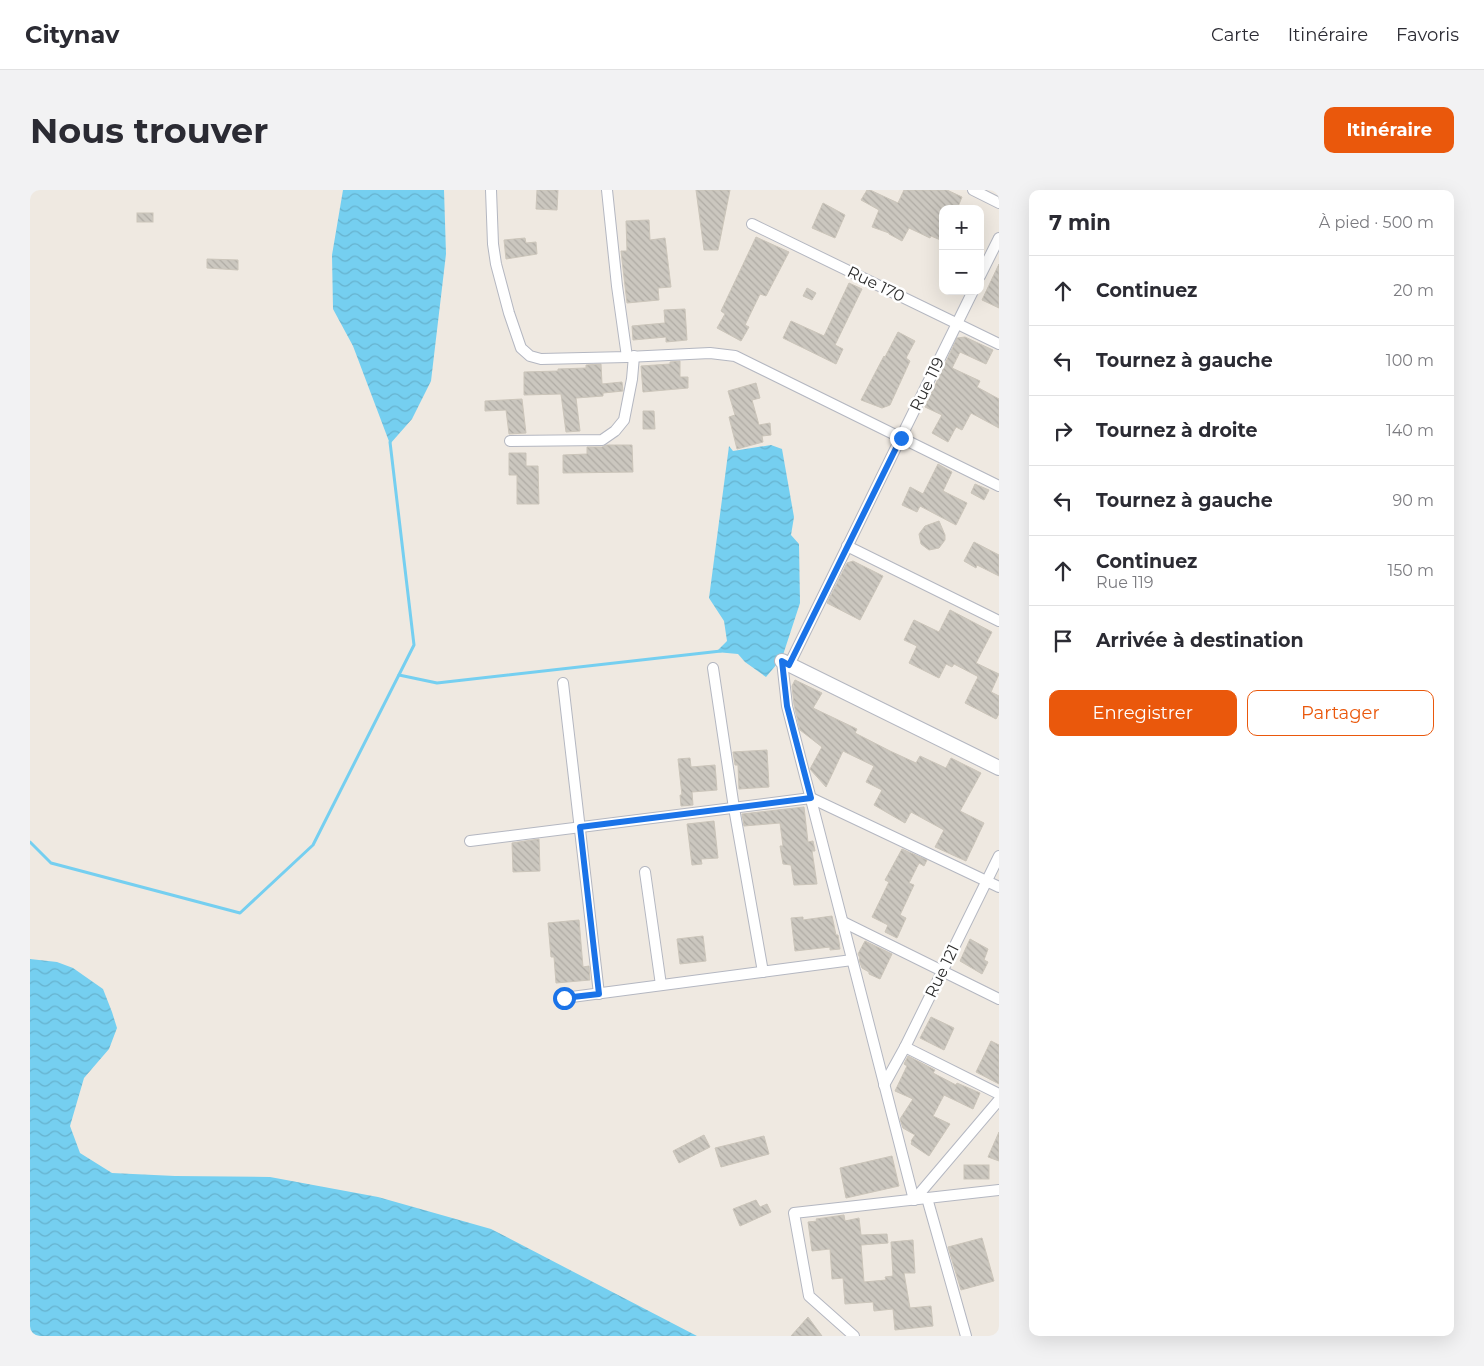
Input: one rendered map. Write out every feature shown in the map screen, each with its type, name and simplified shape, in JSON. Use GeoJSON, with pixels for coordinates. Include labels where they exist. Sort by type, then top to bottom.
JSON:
{"type":"FeatureCollection","features":[{"type":"Feature","properties":{"kind":"street"},"geometry":{"type":"LineString","coordinates":[[491,190],[493,244],[496,264],[509,313],[521,348],[530,356],[541,359],[710,353],[735,356],[999,486]]}},
{"type":"Feature","properties":{"kind":"street"},"geometry":{"type":"LineString","coordinates":[[510,441],[602,440],[615,431],[624,420],[632,379],[631,357],[617,286],[607,190]]}},
{"type":"Feature","properties":{"kind":"street"},"geometry":{"type":"LineString","coordinates":[[973,190],[999,203]]}},
{"type":"Feature","properties":{"kind":"street","name":"Rue 170"},"geometry":{"type":"LineString","coordinates":[[752,224],[999,344]]}},
{"type":"Feature","properties":{"kind":"street"},"geometry":{"type":"LineString","coordinates":[[984,268],[999,238]]}},
{"type":"Feature","properties":{"kind":"street","name":"Rue 119"},"geometry":{"type":"LineString","coordinates":[[786,663],[848,546],[971,295]]}},
{"type":"Feature","properties":{"kind":"street"},"geometry":{"type":"LineString","coordinates":[[848,546],[999,621]]}},
{"type":"Feature","properties":{"kind":"street"},"geometry":{"type":"LineString","coordinates":[[914,1200],[787,706],[786,663],[999,768]]}},
{"type":"Feature","properties":{"kind":"street"},"geometry":{"type":"LineString","coordinates":[[713,668],[734,808],[763,972]]}},
{"type":"Feature","properties":{"kind":"street"},"geometry":{"type":"LineString","coordinates":[[563,683],[599,994]]}},
{"type":"Feature","properties":{"kind":"street"},"geometry":{"type":"LineString","coordinates":[[470,841],[811,798],[999,887]]}},
{"type":"Feature","properties":{"kind":"street","name":"Rue 121"},"geometry":{"type":"LineString","coordinates":[[884,1085],[905,1047],[999,856]]}},
{"type":"Feature","properties":{"kind":"street"},"geometry":{"type":"LineString","coordinates":[[645,872],[661,985]]}},
{"type":"Feature","properties":{"kind":"street"},"geometry":{"type":"LineString","coordinates":[[842,922],[999,999]]}},
{"type":"Feature","properties":{"kind":"street"},"geometry":{"type":"LineString","coordinates":[[564,998],[852,960]]}},
{"type":"Feature","properties":{"kind":"street"},"geometry":{"type":"LineString","coordinates":[[905,1047],[999,1094]]}},
{"type":"Feature","properties":{"kind":"street"},"geometry":{"type":"LineString","coordinates":[[914,1200],[999,1100]]}},
{"type":"Feature","properties":{"kind":"street"},"geometry":{"type":"LineString","coordinates":[[854,1336],[809,1296],[794,1213],[999,1190]]}},
{"type":"Feature","properties":{"kind":"street"},"geometry":{"type":"LineString","coordinates":[[927,1198],[966,1336]]}},
{"type":"Feature","properties":{"kind":"water"},"geometry":{"type":"Polygon","coordinates":[[[343,190],[444,190],[446,254],[431,381],[412,419],[390,444],[353,346],[333,309],[332,255],[343,190]]]}},
{"type":"Feature","properties":{"kind":"water"},"geometry":{"type":"Polygon","coordinates":[[[771,445],[782,449],[794,517],[791,535],[799,544],[800,603],[782,658],[766,677],[745,662],[738,654],[716,652],[727,641],[724,621],[709,598],[729,446],[733,451],[771,445]]]}},
{"type":"Feature","properties":{"kind":"water"},"geometry":{"type":"Polygon","coordinates":[[[30,959],[57,962],[73,968],[103,989],[112,1012],[117,1028],[109,1049],[84,1078],[70,1126],[80,1153],[112,1173],[270,1177],[378,1197],[491,1229],[697,1336],[30,1336],[30,959]]]}},
{"type":"Feature","properties":{"kind":"building"},"geometry":{"type":"Polygon","coordinates":[[[537,190],[558,190],[557,210],[536,209],[537,190]]]}},
{"type":"Feature","properties":{"kind":"building"},"geometry":{"type":"Polygon","coordinates":[[[696,190],[730,190],[718,250],[704,250],[696,190]]]}},
{"type":"Feature","properties":{"kind":"building"},"geometry":{"type":"Polygon","coordinates":[[[867,190],[898,203],[904,190],[947,190],[962,197],[959,205],[939,205],[939,239],[931,236],[930,238],[909,228],[902,241],[889,233],[872,227],[879,210],[861,200],[867,190]]]}},
{"type":"Feature","properties":{"kind":"building"},"geometry":{"type":"Polygon","coordinates":[[[823,203],[845,215],[835,238],[812,228],[823,203]]]}},
{"type":"Feature","properties":{"kind":"building"},"geometry":{"type":"Polygon","coordinates":[[[137,213],[153,213],[153,222],[137,222],[137,213]]]}},
{"type":"Feature","properties":{"kind":"building"},"geometry":{"type":"Polygon","coordinates":[[[649,220],[650,240],[665,238],[671,287],[658,288],[659,300],[627,303],[621,251],[627,251],[626,221],[649,220]]]}},
{"type":"Feature","properties":{"kind":"building"},"geometry":{"type":"Polygon","coordinates":[[[756,237],[789,252],[766,296],[760,294],[745,325],[749,327],[741,341],[717,328],[725,314],[721,311],[756,237]]]}},
{"type":"Feature","properties":{"kind":"building"},"geometry":{"type":"Polygon","coordinates":[[[525,238],[526,243],[536,242],[537,254],[506,259],[504,240],[525,238]]]}},
{"type":"Feature","properties":{"kind":"building"},"geometry":{"type":"Polygon","coordinates":[[[207,259],[238,260],[238,270],[207,268],[207,259]]]}},
{"type":"Feature","properties":{"kind":"building"},"geometry":{"type":"Polygon","coordinates":[[[999,264],[999,308],[982,300],[999,264]]]}},
{"type":"Feature","properties":{"kind":"building"},"geometry":{"type":"Polygon","coordinates":[[[849,283],[862,289],[835,345],[843,349],[836,364],[783,338],[791,321],[824,336],[849,283]]]}},
{"type":"Feature","properties":{"kind":"building"},"geometry":{"type":"Polygon","coordinates":[[[807,288],[816,293],[812,300],[803,296],[807,288]]]}},
{"type":"Feature","properties":{"kind":"building"},"geometry":{"type":"Polygon","coordinates":[[[685,309],[687,340],[666,342],[666,337],[633,340],[632,326],[665,323],[664,310],[685,309]]]}},
{"type":"Feature","properties":{"kind":"building"},"geometry":{"type":"Polygon","coordinates":[[[898,332],[915,341],[906,358],[910,361],[890,405],[882,408],[861,400],[898,332]]]}},
{"type":"Feature","properties":{"kind":"building"},"geometry":{"type":"Polygon","coordinates":[[[965,337],[993,350],[986,364],[960,352],[952,368],[980,381],[977,387],[999,399],[999,428],[971,413],[962,430],[956,427],[948,442],[932,433],[942,415],[925,407],[957,338],[965,337]]]}},
{"type":"Feature","properties":{"kind":"building"},"geometry":{"type":"Polygon","coordinates":[[[680,361],[680,377],[688,377],[688,388],[643,392],[641,366],[670,364],[670,362],[680,361]]]}},
{"type":"Feature","properties":{"kind":"building"},"geometry":{"type":"Polygon","coordinates":[[[601,364],[602,384],[622,382],[623,391],[603,393],[603,396],[576,398],[580,431],[566,432],[561,394],[524,395],[524,372],[558,371],[558,369],[586,368],[586,365],[601,364]]]}},
{"type":"Feature","properties":{"kind":"building"},"geometry":{"type":"Polygon","coordinates":[[[756,383],[760,398],[752,400],[759,425],[770,423],[771,435],[762,436],[763,442],[737,449],[729,417],[735,415],[728,391],[756,383]]]}},
{"type":"Feature","properties":{"kind":"building"},"geometry":{"type":"Polygon","coordinates":[[[522,399],[526,433],[509,434],[506,410],[485,411],[485,401],[522,399]]]}},
{"type":"Feature","properties":{"kind":"building"},"geometry":{"type":"Polygon","coordinates":[[[643,411],[654,411],[655,429],[643,429],[643,411]]]}},
{"type":"Feature","properties":{"kind":"building"},"geometry":{"type":"Polygon","coordinates":[[[606,445],[632,445],[633,472],[563,473],[563,455],[587,454],[587,447],[602,447],[606,445]]]}},
{"type":"Feature","properties":{"kind":"building"},"geometry":{"type":"Polygon","coordinates":[[[509,453],[526,453],[526,466],[538,466],[539,504],[517,504],[517,475],[509,475],[509,453]]]}},
{"type":"Feature","properties":{"kind":"building"},"geometry":{"type":"Polygon","coordinates":[[[938,464],[952,472],[943,491],[967,503],[956,525],[920,506],[917,512],[902,505],[910,487],[923,494],[938,464]]]}},
{"type":"Feature","properties":{"kind":"building"},"geometry":{"type":"Polygon","coordinates":[[[975,484],[989,490],[984,500],[971,493],[975,484]]]}},
{"type":"Feature","properties":{"kind":"building"},"geometry":{"type":"Polygon","coordinates":[[[939,521],[945,535],[945,540],[939,548],[929,550],[921,544],[919,534],[925,526],[939,521]]]}},
{"type":"Feature","properties":{"kind":"building"},"geometry":{"type":"Polygon","coordinates":[[[974,542],[999,555],[999,576],[977,565],[976,568],[964,561],[974,542]]]}},
{"type":"Feature","properties":{"kind":"building"},"geometry":{"type":"Polygon","coordinates":[[[853,561],[883,576],[860,620],[827,603],[847,563],[853,561]]]}},
{"type":"Feature","properties":{"kind":"building"},"geometry":{"type":"Polygon","coordinates":[[[950,610],[992,632],[976,663],[999,674],[991,692],[999,696],[999,714],[996,719],[965,703],[977,676],[954,664],[952,667],[946,664],[939,678],[909,663],[917,646],[904,640],[914,620],[939,632],[950,610]]]}},
{"type":"Feature","properties":{"kind":"building"},"geometry":{"type":"Polygon","coordinates":[[[795,680],[822,693],[813,708],[857,729],[855,733],[890,751],[916,763],[920,756],[946,768],[951,758],[981,773],[960,811],[984,823],[966,861],[935,847],[944,830],[911,812],[905,823],[874,805],[882,790],[866,782],[874,766],[843,751],[826,787],[810,769],[822,747],[800,730],[792,686],[795,680]]]}},
{"type":"Feature","properties":{"kind":"building"},"geometry":{"type":"Polygon","coordinates":[[[767,750],[769,787],[739,789],[738,765],[735,765],[733,752],[767,750]]]}},
{"type":"Feature","properties":{"kind":"building"},"geometry":{"type":"Polygon","coordinates":[[[690,758],[691,767],[715,765],[717,790],[692,792],[693,805],[681,806],[680,795],[682,795],[678,759],[690,758]]]}},
{"type":"Feature","properties":{"kind":"building"},"geometry":{"type":"Polygon","coordinates":[[[804,807],[808,842],[813,841],[815,851],[812,851],[817,884],[794,885],[791,865],[783,864],[780,846],[783,846],[780,823],[744,826],[742,814],[804,807]]]}},
{"type":"Feature","properties":{"kind":"building"},"geometry":{"type":"Polygon","coordinates":[[[714,821],[718,858],[701,859],[702,864],[692,865],[687,824],[714,821]]]}},
{"type":"Feature","properties":{"kind":"building"},"geometry":{"type":"Polygon","coordinates":[[[539,839],[540,871],[513,872],[512,843],[539,839]]]}},
{"type":"Feature","properties":{"kind":"building"},"geometry":{"type":"Polygon","coordinates":[[[902,849],[927,860],[924,866],[919,863],[909,883],[914,885],[900,915],[906,918],[897,938],[885,932],[888,925],[872,917],[889,882],[885,880],[902,849]]]}},
{"type":"Feature","properties":{"kind":"building"},"geometry":{"type":"Polygon","coordinates":[[[832,916],[840,949],[830,950],[830,947],[795,951],[791,918],[803,917],[803,920],[832,916]]]}},
{"type":"Feature","properties":{"kind":"building"},"geometry":{"type":"Polygon","coordinates":[[[579,920],[583,967],[589,966],[590,980],[556,983],[554,957],[551,957],[548,923],[579,920]]]}},
{"type":"Feature","properties":{"kind":"building"},"geometry":{"type":"Polygon","coordinates":[[[703,936],[706,961],[680,964],[677,939],[703,936]]]}},
{"type":"Feature","properties":{"kind":"building"},"geometry":{"type":"Polygon","coordinates":[[[970,939],[988,949],[984,960],[988,962],[982,974],[960,961],[970,939]]]}},
{"type":"Feature","properties":{"kind":"building"},"geometry":{"type":"Polygon","coordinates":[[[865,941],[892,954],[880,979],[862,968],[858,954],[865,941]]]}},
{"type":"Feature","properties":{"kind":"building"},"geometry":{"type":"Polygon","coordinates":[[[931,1017],[954,1028],[944,1050],[920,1038],[931,1017]]]}},
{"type":"Feature","properties":{"kind":"building"},"geometry":{"type":"Polygon","coordinates":[[[991,1041],[999,1045],[999,1084],[976,1072],[991,1041]]]}},
{"type":"Feature","properties":{"kind":"building"},"geometry":{"type":"Polygon","coordinates":[[[908,1056],[935,1070],[933,1073],[956,1085],[957,1083],[980,1093],[973,1109],[944,1095],[933,1116],[950,1124],[929,1156],[911,1144],[915,1135],[903,1128],[900,1119],[913,1099],[895,1091],[907,1066],[904,1064],[908,1056]]]}},
{"type":"Feature","properties":{"kind":"building"},"geometry":{"type":"Polygon","coordinates":[[[999,1132],[999,1161],[988,1157],[999,1132]]]}},
{"type":"Feature","properties":{"kind":"building"},"geometry":{"type":"Polygon","coordinates":[[[704,1135],[710,1147],[679,1163],[673,1151],[704,1135]]]}},
{"type":"Feature","properties":{"kind":"building"},"geometry":{"type":"Polygon","coordinates":[[[764,1136],[769,1154],[721,1167],[715,1148],[764,1136]]]}},
{"type":"Feature","properties":{"kind":"building"},"geometry":{"type":"Polygon","coordinates":[[[892,1156],[899,1186],[846,1198],[840,1168],[892,1156]]]}},
{"type":"Feature","properties":{"kind":"building"},"geometry":{"type":"Polygon","coordinates":[[[964,1165],[989,1165],[989,1179],[964,1179],[964,1165]]]}},
{"type":"Feature","properties":{"kind":"building"},"geometry":{"type":"Polygon","coordinates":[[[756,1200],[760,1207],[767,1204],[771,1212],[740,1226],[733,1209],[756,1200]]]}},
{"type":"Feature","properties":{"kind":"building"},"geometry":{"type":"Polygon","coordinates":[[[844,1215],[845,1221],[859,1218],[861,1235],[887,1234],[888,1243],[861,1245],[864,1282],[886,1280],[885,1277],[893,1276],[891,1242],[913,1240],[915,1273],[904,1273],[910,1308],[931,1306],[933,1326],[895,1330],[893,1309],[874,1311],[873,1302],[845,1304],[843,1278],[832,1279],[830,1249],[812,1251],[808,1222],[844,1215]]]}},
{"type":"Feature","properties":{"kind":"building"},"geometry":{"type":"Polygon","coordinates":[[[982,1238],[994,1281],[961,1290],[948,1247],[982,1238]]]}},
{"type":"Feature","properties":{"kind":"building"},"geometry":{"type":"Polygon","coordinates":[[[808,1317],[822,1336],[791,1336],[808,1317]]]}},
{"type":"Feature","properties":{"kind":"waterway"},"geometry":{"type":"LineString","coordinates":[[30,842],[51,863],[240,913],[313,845],[414,645],[390,442]]}},
{"type":"Feature","properties":{"kind":"waterway"},"geometry":{"type":"LineString","coordinates":[[399,675],[437,683],[721,651]]}},
{"type":"Feature","properties":{"kind":"route"},"geometry":{"type":"LineString","coordinates":[[564,998],[599,994],[580,827],[811,798],[787,706],[782,661],[789,665],[901,438]]}}]}
